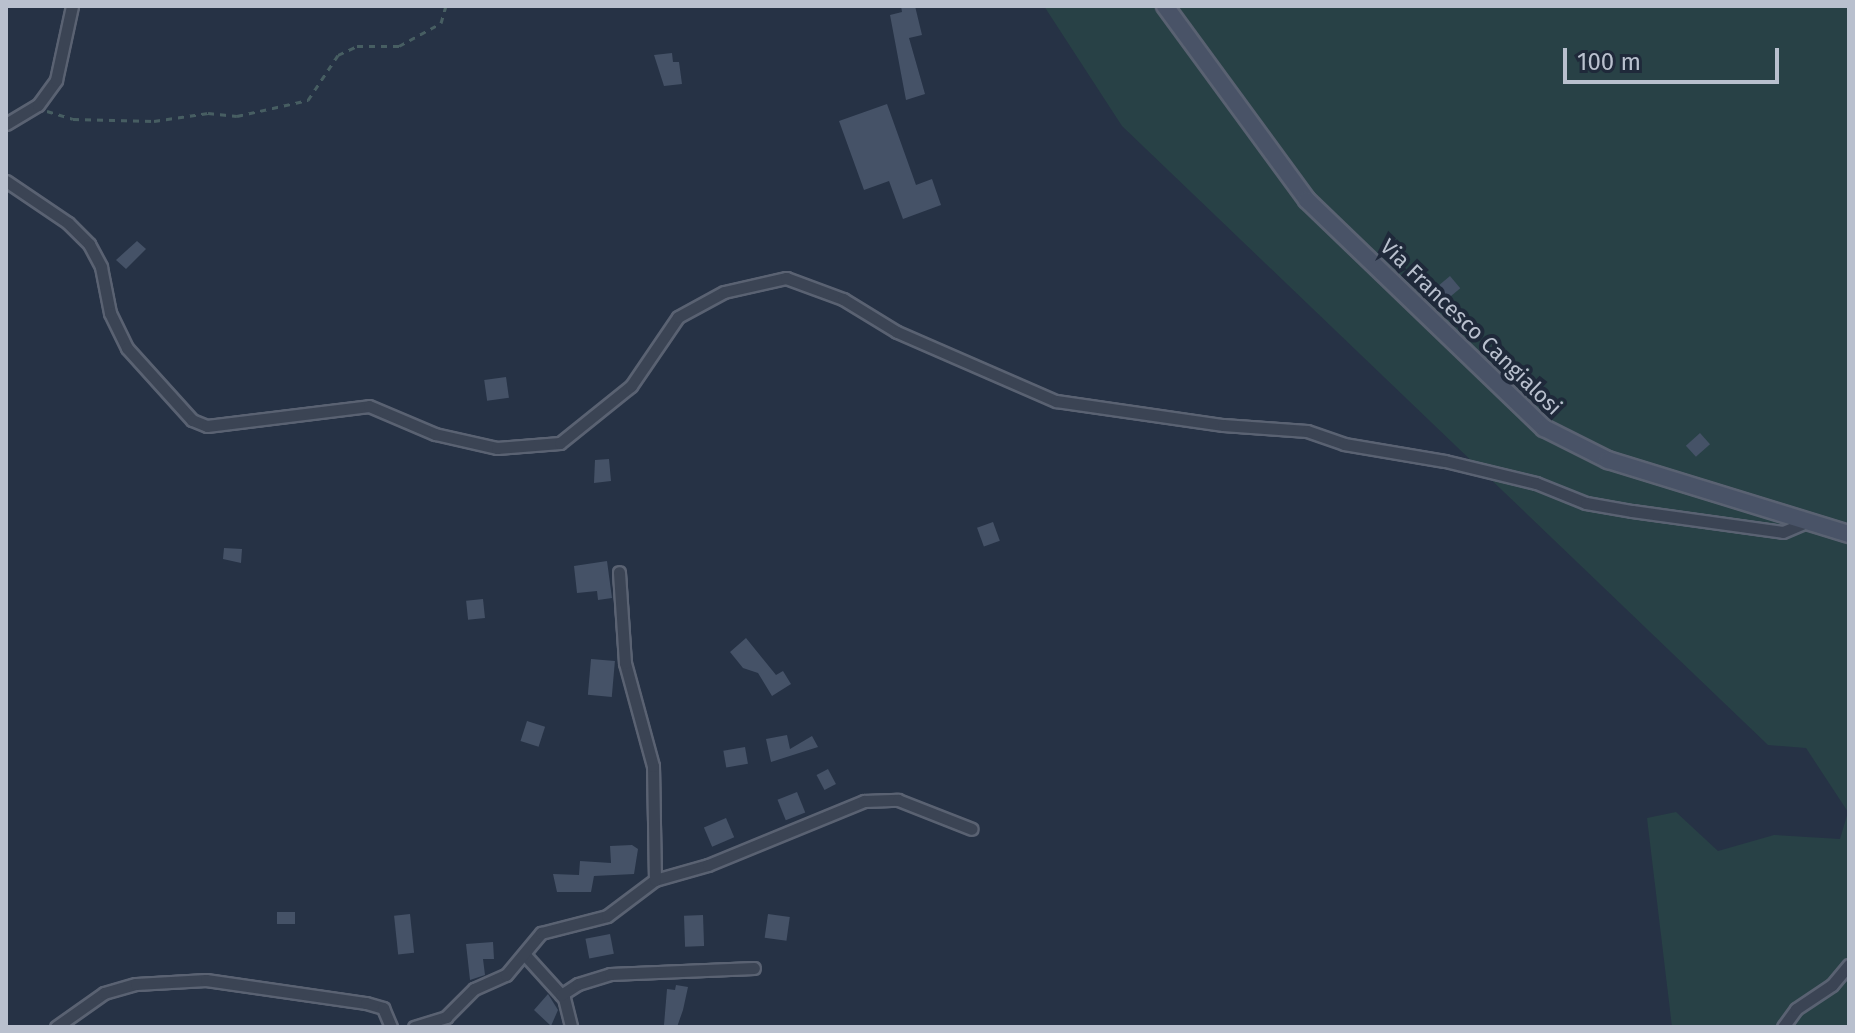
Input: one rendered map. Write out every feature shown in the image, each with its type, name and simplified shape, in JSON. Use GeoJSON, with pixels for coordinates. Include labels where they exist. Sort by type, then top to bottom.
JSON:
{"type":"FeatureCollection","features":[{"type":"Feature","properties":{"kind":"street"},"geometry":{"type":"LineString","coordinates":[[6,124],[38,105],[56,80],[72,6]]}},
{"type":"Feature","properties":{"kind":"street","name":"Via Francesco Cangialosi"},"geometry":{"type":"LineString","coordinates":[[1165,6],[1307,200],[1544,428],[1608,460],[1849,534]]}},
{"type":"Feature","properties":{"kind":"street"},"geometry":{"type":"LineString","coordinates":[[6,181],[53,211],[89,244],[101,267],[110,313],[127,348],[192,420],[207,426],[369,406],[435,434],[497,448],[560,443],[631,386],[678,317],[724,292],[786,278],[843,299],[897,332],[1056,401],[1223,425],[1307,431],[1344,444],[1460,464],[1586,503],[1632,511],[1783,532],[1809,521]]}},
{"type":"Feature","properties":{"kind":"street"},"geometry":{"type":"LineString","coordinates":[[619,572],[625,663],[653,766],[655,880]]}},
{"type":"Feature","properties":{"kind":"street"},"geometry":{"type":"LineString","coordinates":[[414,1027],[446,1017],[474,989],[506,975],[541,933],[607,916],[655,880],[708,865],[864,801],[898,800],[972,829]]}},
{"type":"Feature","properties":{"kind":"street"},"geometry":{"type":"LineString","coordinates":[[525,955],[561,995],[571,1027]]}},
{"type":"Feature","properties":{"kind":"street"},"geometry":{"type":"LineString","coordinates":[[1783,1027],[1796,1009],[1832,985],[1849,965]]}},
{"type":"Feature","properties":{"kind":"street"},"geometry":{"type":"LineString","coordinates":[[561,995],[578,984],[610,974],[754,968]]}},
{"type":"Feature","properties":{"kind":"street"},"geometry":{"type":"LineString","coordinates":[[56,1027],[104,993],[136,984],[206,980],[366,1003],[383,1008],[391,1027]]}},
{"type":"Feature","properties":{"kind":"path"},"geometry":{"type":"LineString","coordinates":[[38,105],[54,116],[73,119],[154,121],[208,113],[237,116],[297,103],[311,98],[338,55],[357,46],[399,46],[441,23],[446,6]]}},
{"type":"Feature","properties":{"kind":"green space"},"geometry":{"type":"Polygon","coordinates":[[[1044,6],[1849,6],[1849,1027],[1672,1027],[1647,818],[1676,812],[1718,851],[1774,835],[1840,839],[1848,812],[1806,748],[1768,745],[1122,126],[1044,6]]]}},
{"type":"Feature","properties":{"kind":"building"},"geometry":{"type":"Polygon","coordinates":[[[901,6],[915,6],[922,35],[909,38],[925,94],[906,100],[890,15],[902,12],[901,6]]]}},
{"type":"Feature","properties":{"kind":"building"},"geometry":{"type":"Polygon","coordinates":[[[672,53],[673,62],[679,62],[682,84],[664,86],[654,55],[672,53]]]}},
{"type":"Feature","properties":{"kind":"building"},"geometry":{"type":"Polygon","coordinates":[[[887,104],[916,185],[932,179],[941,205],[903,219],[889,181],[864,190],[839,121],[887,104]]]}},
{"type":"Feature","properties":{"kind":"building"},"geometry":{"type":"Polygon","coordinates":[[[137,241],[146,249],[126,269],[116,260],[137,241]]]}},
{"type":"Feature","properties":{"kind":"building"},"geometry":{"type":"Polygon","coordinates":[[[1450,276],[1460,288],[1443,303],[1432,291],[1450,276]]]}},
{"type":"Feature","properties":{"kind":"building"},"geometry":{"type":"Polygon","coordinates":[[[506,377],[509,398],[487,401],[484,380],[506,377]]]}},
{"type":"Feature","properties":{"kind":"building"},"geometry":{"type":"Polygon","coordinates":[[[1700,433],[1710,444],[1696,457],[1686,446],[1700,433]]]}},
{"type":"Feature","properties":{"kind":"building"},"geometry":{"type":"Polygon","coordinates":[[[609,459],[611,481],[594,483],[595,460],[609,459]]]}},
{"type":"Feature","properties":{"kind":"building"},"geometry":{"type":"Polygon","coordinates":[[[993,522],[1000,541],[984,547],[977,528],[993,522]]]}},
{"type":"Feature","properties":{"kind":"building"},"geometry":{"type":"Polygon","coordinates":[[[224,548],[242,549],[241,563],[223,559],[224,548]]]}},
{"type":"Feature","properties":{"kind":"building"},"geometry":{"type":"Polygon","coordinates":[[[607,561],[612,598],[598,600],[597,591],[577,593],[574,566],[607,561]]]}},
{"type":"Feature","properties":{"kind":"building"},"geometry":{"type":"Polygon","coordinates":[[[483,599],[485,618],[468,620],[466,601],[483,599]]]}},
{"type":"Feature","properties":{"kind":"building"},"geometry":{"type":"Polygon","coordinates":[[[746,638],[776,675],[783,671],[791,684],[772,696],[758,673],[743,668],[730,652],[746,638]]]}},
{"type":"Feature","properties":{"kind":"building"},"geometry":{"type":"Polygon","coordinates":[[[591,659],[615,661],[612,697],[588,695],[591,659]]]}},
{"type":"Feature","properties":{"kind":"building"},"geometry":{"type":"Polygon","coordinates":[[[527,721],[545,727],[539,747],[521,741],[527,721]]]}},
{"type":"Feature","properties":{"kind":"building"},"geometry":{"type":"Polygon","coordinates":[[[787,735],[790,749],[812,736],[818,747],[771,762],[766,739],[787,735]]]}},
{"type":"Feature","properties":{"kind":"building"},"geometry":{"type":"Polygon","coordinates":[[[745,747],[748,764],[726,768],[723,751],[745,747]]]}},
{"type":"Feature","properties":{"kind":"building"},"geometry":{"type":"Polygon","coordinates":[[[828,769],[836,784],[825,790],[817,775],[828,769]]]}},
{"type":"Feature","properties":{"kind":"building"},"geometry":{"type":"Polygon","coordinates":[[[797,792],[805,812],[786,820],[778,800],[797,792]]]}},
{"type":"Feature","properties":{"kind":"building"},"geometry":{"type":"Polygon","coordinates":[[[726,818],[734,837],[712,847],[704,827],[726,818]]]}},
{"type":"Feature","properties":{"kind":"building"},"geometry":{"type":"Polygon","coordinates":[[[632,845],[638,849],[634,874],[594,876],[591,892],[557,892],[553,874],[579,875],[580,861],[611,863],[610,846],[632,845]]]}},
{"type":"Feature","properties":{"kind":"building"},"geometry":{"type":"Polygon","coordinates":[[[277,912],[295,912],[295,924],[277,924],[277,912]]]}},
{"type":"Feature","properties":{"kind":"building"},"geometry":{"type":"Polygon","coordinates":[[[410,914],[414,953],[398,954],[394,916],[410,914]]]}},
{"type":"Feature","properties":{"kind":"building"},"geometry":{"type":"Polygon","coordinates":[[[768,914],[790,917],[786,941],[765,938],[768,914]]]}},
{"type":"Feature","properties":{"kind":"building"},"geometry":{"type":"Polygon","coordinates":[[[703,915],[704,946],[685,947],[684,916],[703,915]]]}},
{"type":"Feature","properties":{"kind":"building"},"geometry":{"type":"Polygon","coordinates":[[[610,934],[614,954],[589,958],[585,939],[610,934]]]}},
{"type":"Feature","properties":{"kind":"building"},"geometry":{"type":"Polygon","coordinates":[[[493,942],[494,959],[483,959],[485,975],[470,980],[466,944],[493,942]]]}},
{"type":"Feature","properties":{"kind":"building"},"geometry":{"type":"Polygon","coordinates":[[[676,985],[688,987],[677,1027],[664,1025],[667,989],[675,990],[676,985]]]}},
{"type":"Feature","properties":{"kind":"building"},"geometry":{"type":"Polygon","coordinates":[[[548,994],[558,1010],[551,1026],[534,1010],[548,994]]]}}]}
